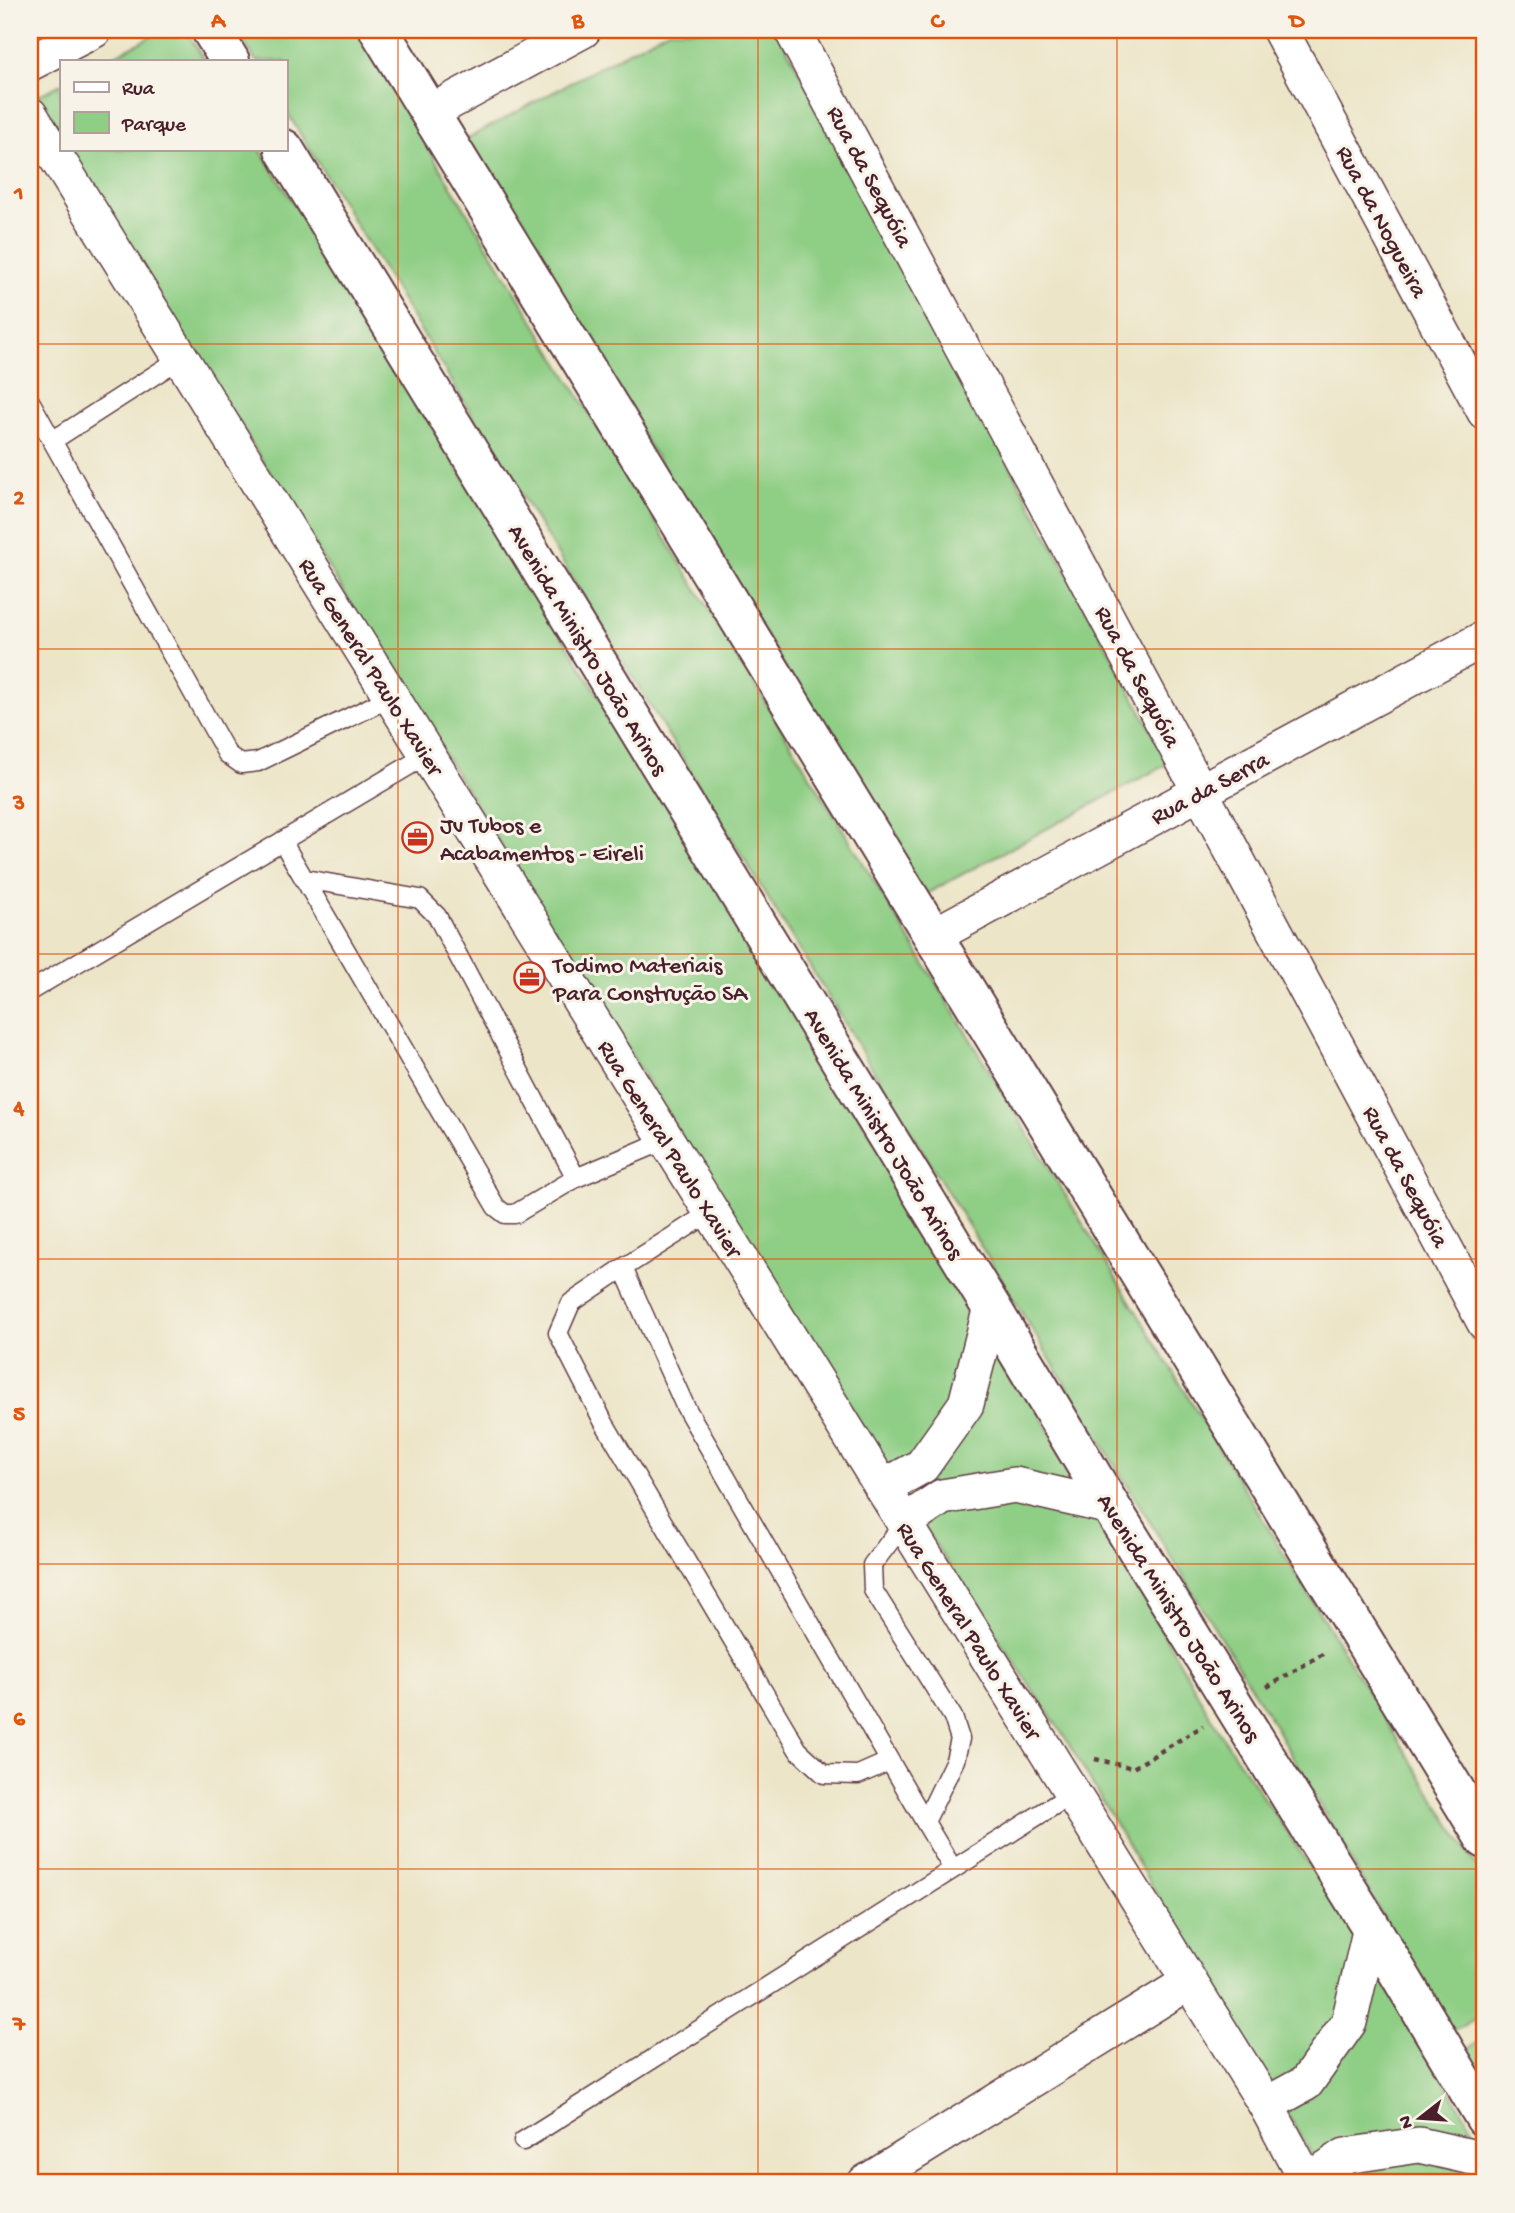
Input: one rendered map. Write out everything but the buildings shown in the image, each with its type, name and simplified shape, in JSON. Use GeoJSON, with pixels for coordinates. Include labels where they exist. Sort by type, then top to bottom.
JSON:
{"type":"FeatureCollection","features":[{"type":"Feature","properties":{"kind":"main road"},"geometry":{"type":"LineString","coordinates":[[211,30],[229,60]]}},
{"type":"Feature","properties":{"kind":"main road"},"geometry":{"type":"LineString","coordinates":[[379,30],[1485,1839]]}},
{"type":"Feature","properties":{"kind":"main road","name":"Avenida Ministro João Arinos"},"geometry":{"type":"LineString","coordinates":[[285,150],[1111,1507],[1371,1927],[1485,2118]]}},
{"type":"Feature","properties":{"kind":"street"},"geometry":{"type":"LineString","coordinates":[[30,63],[94,30]]}},
{"type":"Feature","properties":{"kind":"street"},"geometry":{"type":"LineString","coordinates":[[429,113],[583,30]]}},
{"type":"Feature","properties":{"kind":"street","name":"Rua da Sequóia"},"geometry":{"type":"LineString","coordinates":[[792,30],[1485,1323]]}},
{"type":"Feature","properties":{"kind":"street","name":"Rua da Nogueira"},"geometry":{"type":"LineString","coordinates":[[1280,30],[1485,412]]}},
{"type":"Feature","properties":{"kind":"street","name":"Rua General Paulo Xavier"},"geometry":{"type":"LineString","coordinates":[[30,115],[1266,2105],[1308,2183]]}},
{"type":"Feature","properties":{"kind":"street","name":"Rua da Serra"},"geometry":{"type":"LineString","coordinates":[[933,936],[1485,638]]}},
{"type":"Feature","properties":{"kind":"street"},"geometry":{"type":"LineString","coordinates":[[882,1488],[922,1466],[965,1404],[991,1307]]}},
{"type":"Feature","properties":{"kind":"street"},"geometry":{"type":"LineString","coordinates":[[904,1523],[942,1497],[1015,1485],[1111,1507]]}},
{"type":"Feature","properties":{"kind":"street"},"geometry":{"type":"LineString","coordinates":[[1266,2105],[1306,2083],[1349,2022],[1371,1927]]}},
{"type":"Feature","properties":{"kind":"street"},"geometry":{"type":"LineString","coordinates":[[864,2183],[1189,1982]]}},
{"type":"Feature","properties":{"kind":"street"},"geometry":{"type":"LineString","coordinates":[[1308,2183],[1345,2156],[1419,2145],[1485,2160]]}},
{"type":"Feature","properties":{"kind":"lane"},"geometry":{"type":"LineString","coordinates":[[52,441],[181,358]]}},
{"type":"Feature","properties":{"kind":"lane"},"geometry":{"type":"LineString","coordinates":[[30,401],[227,754],[241,764],[258,762],[391,696]]}},
{"type":"Feature","properties":{"kind":"lane"},"geometry":{"type":"LineString","coordinates":[[30,991],[427,755]]}},
{"type":"Feature","properties":{"kind":"lane"},"geometry":{"type":"LineString","coordinates":[[282,841],[496,1207],[505,1214],[515,1214],[576,1178],[666,1140]]}},
{"type":"Feature","properties":{"kind":"lane"},"geometry":{"type":"LineString","coordinates":[[305,879],[420,900],[437,916],[576,1178]]}},
{"type":"Feature","properties":{"kind":"lane"},"geometry":{"type":"LineString","coordinates":[[711,1212],[571,1303],[558,1333],[603,1421],[798,1750],[824,1773],[859,1774],[890,1761]]}},
{"type":"Feature","properties":{"kind":"lane"},"geometry":{"type":"LineString","coordinates":[[623,1268],[685,1406],[953,1869]]}},
{"type":"Feature","properties":{"kind":"lane"},"geometry":{"type":"LineString","coordinates":[[904,1523],[872,1565],[873,1590],[953,1717],[960,1739],[956,1760],[925,1822]]}},
{"type":"Feature","properties":{"kind":"lane"},"geometry":{"type":"LineString","coordinates":[[523,2141],[1072,1794]]}},
{"type":"Feature","properties":{"kind":"green space"},"geometry":{"type":"Polygon","coordinates":[[[164,30],[186,30],[204,60],[106,60],[164,30]]]}},
{"type":"Feature","properties":{"kind":"green space"},"geometry":{"type":"Polygon","coordinates":[[[237,30],[356,30],[1485,1880],[1485,2013],[1452,2032],[1404,1954],[1276,1728],[287,112],[287,60],[255,60],[237,30]]]}},
{"type":"Feature","properties":{"kind":"green space"},"geometry":{"type":"Polygon","coordinates":[[[668,30],[777,30],[1169,763],[924,895],[463,141],[668,30]]]}},
{"type":"Feature","properties":{"kind":"green space"},"geometry":{"type":"Polygon","coordinates":[[[60,84],[60,134],[37,96],[60,84]]]}},
{"type":"Feature","properties":{"kind":"green space"},"geometry":{"type":"Polygon","coordinates":[[[70,150],[261,150],[994,1334],[1220,1733],[1355,1933],[1485,2149],[1485,2183],[1329,2183],[1066,1739],[927,1532],[70,150]]]}},
{"type":"Feature","properties":{"kind":"green space"},"geometry":{"type":"Polygon","coordinates":[[[1485,2038],[1485,2107],[1456,2056],[1485,2038]]]}},
{"type":"Feature","properties":{"kind":"place","name":"Jv Tubos e Acabamentos - Eireli"},"geometry":{"type":"Point","coordinates":[417,838]}},
{"type":"Feature","properties":{"kind":"place","name":"Todimo Materiais Para Construção SA"},"geometry":{"type":"Point","coordinates":[530,978]}}]}
